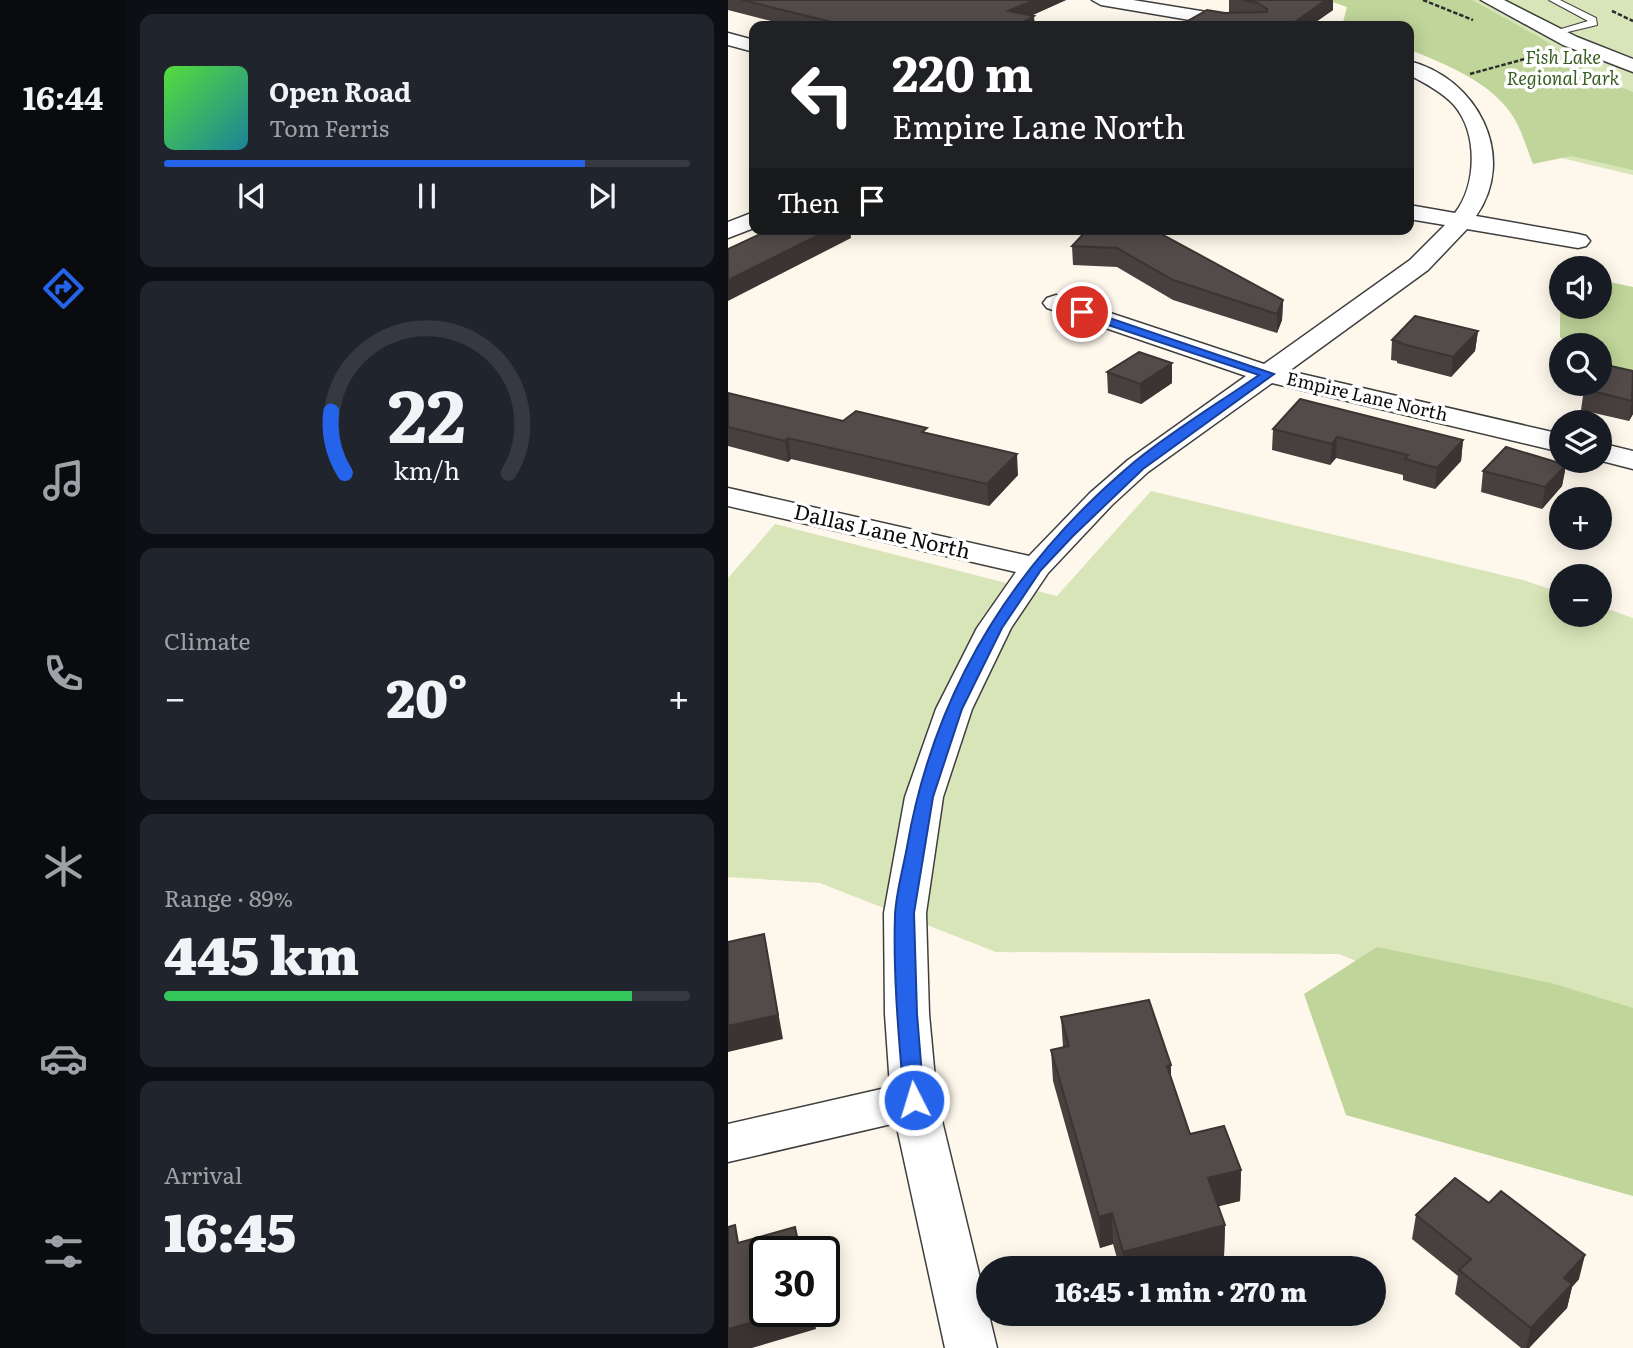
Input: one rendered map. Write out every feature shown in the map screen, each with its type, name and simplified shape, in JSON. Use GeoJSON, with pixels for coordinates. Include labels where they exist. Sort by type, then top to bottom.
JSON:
{"type":"FeatureCollection","features":[{"type":"Feature","properties":{"kind":"street"},"geometry":{"type":"LineString","coordinates":[[1490,0],[1554,33],[1633,66]]}},
{"type":"Feature","properties":{"kind":"street"},"geometry":{"type":"LineString","coordinates":[[1104,9],[1129,5],[1226,21]]}},
{"type":"Feature","properties":{"kind":"street"},"geometry":{"type":"LineString","coordinates":[[728,39],[749,45]]}},
{"type":"Feature","properties":{"kind":"street"},"geometry":{"type":"LineString","coordinates":[[971,1348],[914,1100],[907,1014],[905,913],[924,797],[960,697],[994,628],[1036,567],[1101,499],[1138,466],[1419,265],[1443,242],[1473,204],[1484,177],[1478,124],[1454,94],[1422,73]]}},
{"type":"Feature","properties":{"kind":"street"},"geometry":{"type":"LineString","coordinates":[[1414,213],[1578,241]]}},
{"type":"Feature","properties":{"kind":"street"},"geometry":{"type":"LineString","coordinates":[[728,231],[749,221]]}},
{"type":"Feature","properties":{"kind":"street","name":"Empire Lane North"},"geometry":{"type":"LineString","coordinates":[[1056,303],[1268,374],[1549,440]]}},
{"type":"Feature","properties":{"kind":"street"},"geometry":{"type":"LineString","coordinates":[[1612,455],[1633,460]]}},
{"type":"Feature","properties":{"kind":"street","name":"Dallas Lane North"},"geometry":{"type":"LineString","coordinates":[[728,497],[1036,567]]}},
{"type":"Feature","properties":{"kind":"street"},"geometry":{"type":"LineString","coordinates":[[728,1143],[914,1100]]}},
{"type":"Feature","properties":{"kind":"lane"},"geometry":{"type":"LineString","coordinates":[[1553,0],[1593,20],[1592,25],[1554,33]]}},
{"type":"Feature","properties":{"kind":"path"},"geometry":{"type":"LineString","coordinates":[[1422,73],[1477,73],[1544,54]]}},
{"type":"Feature","properties":{"kind":"green space","name":"Fish Lake Regional Park"},"geometry":{"type":"Polygon","coordinates":[[[1326,0],[1472,0],[1541,38],[1600,79],[1633,92],[1633,170],[1571,156],[1533,164],[1518,124],[1494,94],[1468,76],[1414,51],[1414,21],[1343,21],[1347,7],[1326,0]]]}},
{"type":"Feature","properties":{"kind":"green space","name":"Fish Lake Regional Park"},"geometry":{"type":"Polygon","coordinates":[[[1360,0],[1633,0],[1633,175],[1528,150],[1509,110],[1491,90],[1457,69],[1414,51],[1414,21],[1350,21],[1360,0]]]}},
{"type":"Feature","properties":{"kind":"green space"},"geometry":{"type":"Polygon","coordinates":[[[1612,283],[1633,287],[1633,379],[1612,371],[1612,333],[1560,333],[1560,319],[1612,319],[1612,283]]]}},
{"type":"Feature","properties":{"kind":"green space"},"geometry":{"type":"Polygon","coordinates":[[[1151,491],[1523,580],[1549,589],[1549,627],[1612,627],[1612,610],[1633,618],[1633,1074],[1339,954],[996,952],[820,883],[728,877],[728,578],[775,524],[1057,596],[1151,491]]]}},
{"type":"Feature","properties":{"kind":"green space"},"geometry":{"type":"Polygon","coordinates":[[[1377,947],[1551,983],[1633,1008],[1633,1196],[1346,1115],[1304,994],[1377,947]]]}},
{"type":"Feature","properties":{"kind":"building"},"geometry":{"type":"Polygon","coordinates":[[[742,0],[1034,0],[1008,11],[1034,16],[1025,21],[828,21],[742,0]]]}},
{"type":"Feature","properties":{"kind":"building"},"geometry":{"type":"Polygon","coordinates":[[[1242,0],[1326,0],[1296,21],[1188,21],[1207,10],[1225,13],[1267,12],[1267,9],[1258,3],[1242,0]]]}},
{"type":"Feature","properties":{"kind":"building"},"geometry":{"type":"Polygon","coordinates":[[[758,235],[819,235],[728,280],[728,249],[758,235]]]}},
{"type":"Feature","properties":{"kind":"building"},"geometry":{"type":"Polygon","coordinates":[[[1082,235],[1163,235],[1283,300],[1277,314],[1173,280],[1117,248],[1072,246],[1082,235]]]}},
{"type":"Feature","properties":{"kind":"building"},"geometry":{"type":"Polygon","coordinates":[[[1415,316],[1478,331],[1453,357],[1392,340],[1415,316]]]}},
{"type":"Feature","properties":{"kind":"building"},"geometry":{"type":"Polygon","coordinates":[[[1139,352],[1172,363],[1140,384],[1107,372],[1139,352]]]}},
{"type":"Feature","properties":{"kind":"building"},"geometry":{"type":"Polygon","coordinates":[[[1612,366],[1633,371],[1632,401],[1612,396],[1612,366]]]}},
{"type":"Feature","properties":{"kind":"building"},"geometry":{"type":"Polygon","coordinates":[[[728,393],[843,421],[856,411],[927,428],[922,432],[1017,454],[987,484],[788,438],[785,441],[728,427],[728,393]]]}},
{"type":"Feature","properties":{"kind":"building"},"geometry":{"type":"Polygon","coordinates":[[[1300,399],[1463,440],[1437,468],[1405,459],[1408,455],[1337,437],[1332,444],[1273,429],[1300,399]]]}},
{"type":"Feature","properties":{"kind":"building"},"geometry":{"type":"Polygon","coordinates":[[[1506,447],[1549,460],[1549,473],[1558,473],[1545,487],[1483,471],[1506,447]]]}},
{"type":"Feature","properties":{"kind":"building"},"geometry":{"type":"Polygon","coordinates":[[[764,934],[778,1015],[728,1026],[728,942],[764,934]]]}},
{"type":"Feature","properties":{"kind":"building"},"geometry":{"type":"Polygon","coordinates":[[[1149,1000],[1190,1134],[1224,1126],[1241,1170],[1208,1178],[1225,1225],[1123,1252],[1112,1213],[1099,1217],[1051,1050],[1069,1046],[1061,1017],[1149,1000]]]}},
{"type":"Feature","properties":{"kind":"building"},"geometry":{"type":"Polygon","coordinates":[[[1455,1178],[1489,1203],[1501,1191],[1585,1255],[1564,1278],[1572,1284],[1531,1328],[1459,1270],[1471,1259],[1416,1215],[1455,1178]]]}},
{"type":"Feature","properties":{"kind":"building"},"geometry":{"type":"Polygon","coordinates":[[[735,1225],[738,1243],[749,1240],[749,1323],[728,1329],[728,1227],[735,1225]]]}},
{"type":"Feature","properties":{"kind":"building"},"geometry":{"type":"Polygon","coordinates":[[[795,1227],[797,1236],[763,1236],[795,1227]]]}},
{"type":"Feature","properties":{"kind":"route"},"geometry":{"type":"LineString","coordinates":[[914,1100],[907,1014],[905,913],[924,797],[954,709],[994,628],[1036,567],[1101,499],[1138,466],[1268,374],[1082,312]]}}]}
